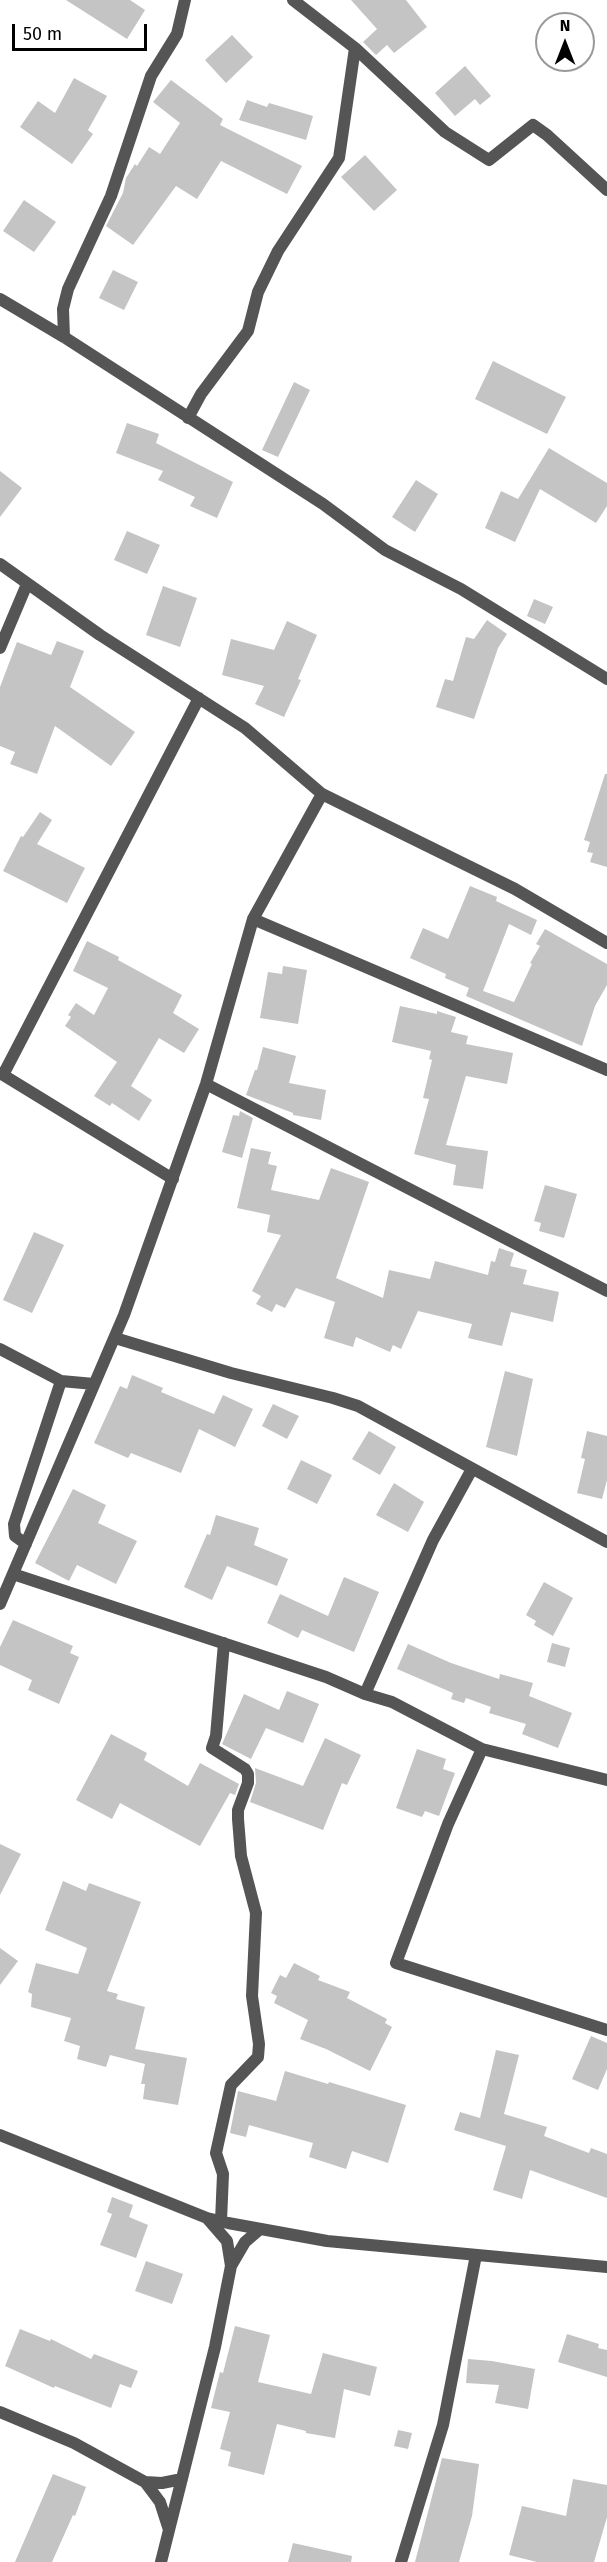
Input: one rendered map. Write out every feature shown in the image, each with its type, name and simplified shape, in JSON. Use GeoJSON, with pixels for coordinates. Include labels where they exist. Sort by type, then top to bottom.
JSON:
{"type":"FeatureCollection","features":[{"type":"Feature","properties":{"kind":"street"},"geometry":{"type":"LineString","coordinates":[[64,336],[63,309],[68,289],[111,196],[151,76],[177,34],[185,0]]}},
{"type":"Feature","properties":{"kind":"street"},"geometry":{"type":"LineString","coordinates":[[293,0],[355,48],[445,132],[489,160],[533,125],[607,190]]}},
{"type":"Feature","properties":{"kind":"street"},"geometry":{"type":"LineString","coordinates":[[188,418],[201,394],[248,331],[258,292],[278,251],[339,158],[355,48]]}},
{"type":"Feature","properties":{"kind":"street"},"geometry":{"type":"LineString","coordinates":[[0,300],[64,336],[323,504],[385,550],[462,589],[607,680]]}},
{"type":"Feature","properties":{"kind":"street"},"geometry":{"type":"LineString","coordinates":[[0,564],[100,635],[246,728],[322,794],[515,889],[607,943]]}},
{"type":"Feature","properties":{"kind":"street"},"geometry":{"type":"LineString","coordinates":[[0,648],[27,584]]}},
{"type":"Feature","properties":{"kind":"street"},"geometry":{"type":"LineString","coordinates":[[173,1179],[2,1074],[199,698]]}},
{"type":"Feature","properties":{"kind":"street"},"geometry":{"type":"LineString","coordinates":[[0,1604],[115,1338],[206,1084],[253,920],[322,794]]}},
{"type":"Feature","properties":{"kind":"street"},"geometry":{"type":"LineString","coordinates":[[253,920],[607,1070]]}},
{"type":"Feature","properties":{"kind":"street"},"geometry":{"type":"LineString","coordinates":[[206,1084],[607,1291]]}},
{"type":"Feature","properties":{"kind":"street"},"geometry":{"type":"LineString","coordinates":[[115,1338],[231,1373],[358,1406],[607,1542]]}},
{"type":"Feature","properties":{"kind":"street"},"geometry":{"type":"LineString","coordinates":[[0,1349],[61,1381],[94,1384]]}},
{"type":"Feature","properties":{"kind":"street"},"geometry":{"type":"LineString","coordinates":[[26,1544],[15,1536],[14,1524],[61,1381]]}},
{"type":"Feature","properties":{"kind":"street"},"geometry":{"type":"LineString","coordinates":[[365,1694],[433,1540],[472,1469]]}},
{"type":"Feature","properties":{"kind":"street"},"geometry":{"type":"LineString","coordinates":[[13,1574],[326,1677],[365,1694],[392,1702],[482,1749],[607,1780]]}},
{"type":"Feature","properties":{"kind":"street"},"geometry":{"type":"LineString","coordinates":[[222,2221],[223,2174],[216,2153],[231,2085],[258,2057],[259,2044],[252,1996],[256,1912],[241,1856],[238,1819],[238,1810],[248,1783],[248,1774],[246,1769],[212,1748],[216,1736],[224,1643]]}},
{"type":"Feature","properties":{"kind":"street"},"geometry":{"type":"LineString","coordinates":[[482,1749],[448,1824],[396,1963],[607,2030]]}},
{"type":"Feature","properties":{"kind":"street"},"geometry":{"type":"LineString","coordinates":[[0,2135],[207,2218],[259,2230],[327,2241],[607,2267]]}},
{"type":"Feature","properties":{"kind":"street"},"geometry":{"type":"LineString","coordinates":[[207,2218],[226,2241],[231,2266]]}},
{"type":"Feature","properties":{"kind":"street"},"geometry":{"type":"LineString","coordinates":[[161,2562],[215,2347],[231,2266],[245,2242],[259,2230]]}},
{"type":"Feature","properties":{"kind":"street"},"geometry":{"type":"LineString","coordinates":[[401,2562],[442,2425],[476,2255]]}},
{"type":"Feature","properties":{"kind":"street"},"geometry":{"type":"LineString","coordinates":[[0,2412],[74,2443],[145,2481],[162,2483],[182,2479]]}},
{"type":"Feature","properties":{"kind":"street"},"geometry":{"type":"LineString","coordinates":[[145,2481],[160,2502],[169,2530]]}},
{"type":"Feature","properties":{"kind":"building"},"geometry":{"type":"Polygon","coordinates":[[[66,0],[130,0],[145,10],[127,39],[66,0]]]}},
{"type":"Feature","properties":{"kind":"building"},"geometry":{"type":"Polygon","coordinates":[[[351,0],[406,0],[427,27],[394,53],[387,45],[376,55],[363,42],[377,29],[351,0]]]}},
{"type":"Feature","properties":{"kind":"building"},"geometry":{"type":"Polygon","coordinates":[[[232,35],[253,57],[226,83],[205,60],[232,35]]]}},
{"type":"Feature","properties":{"kind":"building"},"geometry":{"type":"Polygon","coordinates":[[[465,66],[491,96],[480,105],[475,99],[455,116],[435,93],[465,66]]]}},
{"type":"Feature","properties":{"kind":"building"},"geometry":{"type":"Polygon","coordinates":[[[74,78],[107,96],[88,130],[93,134],[72,164],[20,127],[38,101],[55,113],[74,78]]]}},
{"type":"Feature","properties":{"kind":"building"},"geometry":{"type":"Polygon","coordinates":[[[171,80],[223,119],[220,125],[302,166],[287,194],[221,161],[197,199],[176,186],[133,245],[106,226],[123,193],[126,178],[135,164],[137,166],[149,147],[160,154],[180,123],[153,102],[171,80]]]}},
{"type":"Feature","properties":{"kind":"building"},"geometry":{"type":"Polygon","coordinates":[[[247,100],[267,107],[269,103],[313,116],[306,140],[239,120],[247,100]]]}},
{"type":"Feature","properties":{"kind":"building"},"geometry":{"type":"Polygon","coordinates":[[[365,155],[397,190],[374,211],[341,177],[365,155]]]}},
{"type":"Feature","properties":{"kind":"building"},"geometry":{"type":"Polygon","coordinates":[[[24,200],[56,222],[34,252],[3,231],[24,200]]]}},
{"type":"Feature","properties":{"kind":"building"},"geometry":{"type":"Polygon","coordinates":[[[113,270],[138,282],[124,310],[99,298],[113,270]]]}},
{"type":"Feature","properties":{"kind":"building"},"geometry":{"type":"Polygon","coordinates":[[[493,361],[566,397],[547,434],[475,399],[493,361]]]}},
{"type":"Feature","properties":{"kind":"building"},"geometry":{"type":"Polygon","coordinates":[[[294,382],[310,390],[278,457],[262,450],[294,382]]]}},
{"type":"Feature","properties":{"kind":"building"},"geometry":{"type":"Polygon","coordinates":[[[127,423],[159,434],[156,443],[233,482],[217,518],[190,506],[195,497],[158,480],[163,471],[116,453],[127,423]]]}},
{"type":"Feature","properties":{"kind":"building"},"geometry":{"type":"Polygon","coordinates":[[[549,448],[607,483],[607,506],[596,523],[540,489],[515,542],[485,528],[501,491],[518,499],[549,448]]]}},
{"type":"Feature","properties":{"kind":"building"},"geometry":{"type":"Polygon","coordinates":[[[0,471],[22,488],[0,517],[0,471]]]}},
{"type":"Feature","properties":{"kind":"building"},"geometry":{"type":"Polygon","coordinates":[[[416,480],[438,494],[415,532],[392,517],[416,480]]]}},
{"type":"Feature","properties":{"kind":"building"},"geometry":{"type":"Polygon","coordinates":[[[127,531],[160,545],[147,574],[114,560],[127,531]]]}},
{"type":"Feature","properties":{"kind":"building"},"geometry":{"type":"Polygon","coordinates":[[[163,586],[197,598],[180,647],[146,635],[163,586]]]}},
{"type":"Feature","properties":{"kind":"building"},"geometry":{"type":"Polygon","coordinates":[[[534,599],[553,607],[545,624],[527,616],[534,599]]]}},
{"type":"Feature","properties":{"kind":"building"},"geometry":{"type":"Polygon","coordinates":[[[487,620],[507,634],[498,648],[474,719],[436,707],[445,679],[453,681],[466,637],[474,639],[487,620]]]}},
{"type":"Feature","properties":{"kind":"building"},"geometry":{"type":"Polygon","coordinates":[[[287,621],[317,635],[298,679],[301,680],[284,717],[255,704],[264,686],[222,675],[231,639],[274,650],[287,621]]]}},
{"type":"Feature","properties":{"kind":"building"},"geometry":{"type":"Polygon","coordinates":[[[57,641],[84,651],[70,687],[135,732],[111,766],[55,726],[37,774],[10,764],[15,752],[0,746],[0,687],[17,642],[51,655],[57,641]]]}},
{"type":"Feature","properties":{"kind":"building"},"geometry":{"type":"Polygon","coordinates":[[[605,774],[607,774],[607,867],[590,862],[593,853],[587,852],[590,842],[584,840],[605,774]]]}},
{"type":"Feature","properties":{"kind":"building"},"geometry":{"type":"Polygon","coordinates":[[[40,812],[52,820],[37,844],[85,868],[67,903],[3,871],[21,836],[23,837],[40,812]]]}},
{"type":"Feature","properties":{"kind":"building"},"geometry":{"type":"Polygon","coordinates":[[[470,886],[497,897],[496,901],[537,920],[531,935],[509,924],[483,991],[514,1002],[532,964],[530,963],[540,946],[536,944],[545,929],[607,964],[607,985],[595,1006],[582,1046],[466,996],[469,988],[445,978],[446,974],[410,958],[423,928],[448,939],[470,886]]]}},
{"type":"Feature","properties":{"kind":"building"},"geometry":{"type":"Polygon","coordinates":[[[87,941],[119,957],[118,960],[182,995],[173,1013],[199,1029],[184,1053],[159,1038],[131,1086],[152,1100],[139,1121],[112,1103],[110,1106],[94,1096],[117,1062],[65,1026],[71,1017],[68,1015],[76,1003],[94,1015],[108,988],[73,971],[87,941]]]}},
{"type":"Feature","properties":{"kind":"building"},"geometry":{"type":"Polygon","coordinates":[[[283,966],[307,970],[298,1024],[260,1018],[268,972],[282,974],[283,966]]]}},
{"type":"Feature","properties":{"kind":"building"},"geometry":{"type":"Polygon","coordinates":[[[400,1006],[437,1014],[437,1011],[456,1017],[451,1032],[468,1036],[466,1044],[513,1053],[507,1084],[466,1076],[446,1145],[488,1151],[483,1189],[453,1185],[456,1165],[414,1154],[429,1099],[423,1098],[432,1060],[429,1059],[431,1051],[392,1042],[400,1006]]]}},
{"type":"Feature","properties":{"kind":"building"},"geometry":{"type":"Polygon","coordinates":[[[263,1047],[296,1056],[289,1083],[326,1090],[321,1120],[293,1115],[293,1113],[246,1095],[255,1070],[257,1070],[263,1047]]]}},
{"type":"Feature","properties":{"kind":"building"},"geometry":{"type":"Polygon","coordinates":[[[240,1111],[253,1118],[242,1158],[222,1152],[233,1115],[239,1116],[240,1111]]]}},
{"type":"Feature","properties":{"kind":"building"},"geometry":{"type":"Polygon","coordinates":[[[251,1148],[271,1152],[268,1164],[277,1166],[271,1190],[319,1200],[331,1168],[369,1182],[336,1278],[383,1298],[389,1270],[430,1279],[435,1261],[488,1275],[491,1261],[495,1262],[499,1248],[514,1253],[510,1266],[527,1270],[523,1284],[559,1292],[553,1322],[511,1312],[502,1346],[468,1338],[472,1324],[418,1311],[401,1349],[393,1345],[390,1352],[356,1337],[353,1347],[324,1338],[335,1302],[296,1288],[285,1308],[276,1304],[272,1312],[256,1304],[261,1296],[252,1291],[281,1235],[267,1232],[270,1215],[237,1208],[251,1148]]]}},
{"type":"Feature","properties":{"kind":"building"},"geometry":{"type":"Polygon","coordinates":[[[545,1185],[577,1194],[564,1238],[539,1231],[541,1223],[534,1221],[545,1185]]]}},
{"type":"Feature","properties":{"kind":"building"},"geometry":{"type":"Polygon","coordinates":[[[34,1232],[64,1245],[32,1313],[3,1300],[34,1232]]]}},
{"type":"Feature","properties":{"kind":"building"},"geometry":{"type":"Polygon","coordinates":[[[505,1371],[533,1379],[517,1456],[486,1447],[505,1371]]]}},
{"type":"Feature","properties":{"kind":"building"},"geometry":{"type":"Polygon","coordinates":[[[132,1375],[163,1388],[161,1392],[214,1414],[223,1395],[253,1409],[235,1447],[199,1429],[181,1473],[131,1453],[128,1458],[94,1443],[120,1386],[127,1389],[132,1375]]]}},
{"type":"Feature","properties":{"kind":"building"},"geometry":{"type":"Polygon","coordinates":[[[273,1404],[299,1416],[287,1439],[262,1426],[273,1404]]]}},
{"type":"Feature","properties":{"kind":"building"},"geometry":{"type":"Polygon","coordinates":[[[369,1431],[396,1447],[380,1475],[352,1459],[369,1431]]]}},
{"type":"Feature","properties":{"kind":"building"},"geometry":{"type":"Polygon","coordinates":[[[587,1431],[607,1436],[607,1480],[602,1499],[577,1493],[585,1459],[581,1458],[587,1431]]]}},
{"type":"Feature","properties":{"kind":"building"},"geometry":{"type":"Polygon","coordinates":[[[301,1460],[332,1475],[317,1504],[287,1489],[301,1460]]]}},
{"type":"Feature","properties":{"kind":"building"},"geometry":{"type":"Polygon","coordinates":[[[394,1483],[424,1502],[408,1532],[376,1515],[394,1483]]]}},
{"type":"Feature","properties":{"kind":"building"},"geometry":{"type":"Polygon","coordinates":[[[73,1489],[106,1505],[98,1523],[137,1541],[116,1584],[77,1565],[69,1581],[35,1563],[73,1489]]]}},
{"type":"Feature","properties":{"kind":"building"},"geometry":{"type":"Polygon","coordinates":[[[216,1515],[259,1528],[254,1545],[288,1559],[277,1586],[227,1566],[212,1600],[184,1587],[207,1534],[210,1535],[216,1515]]]}},
{"type":"Feature","properties":{"kind":"building"},"geometry":{"type":"Polygon","coordinates":[[[344,1577],[379,1592],[354,1652],[302,1630],[298,1638],[267,1623],[280,1594],[328,1616],[344,1577]]]}},
{"type":"Feature","properties":{"kind":"building"},"geometry":{"type":"Polygon","coordinates":[[[544,1582],[573,1598],[553,1636],[534,1625],[536,1621],[526,1615],[544,1582]]]}},
{"type":"Feature","properties":{"kind":"building"},"geometry":{"type":"Polygon","coordinates":[[[13,1620],[73,1646],[70,1653],[79,1657],[59,1704],[28,1690],[32,1680],[0,1665],[0,1647],[13,1620]]]}},
{"type":"Feature","properties":{"kind":"building"},"geometry":{"type":"Polygon","coordinates":[[[552,1643],[570,1648],[565,1667],[547,1662],[552,1643]]]}},
{"type":"Feature","properties":{"kind":"building"},"geometry":{"type":"Polygon","coordinates":[[[408,1644],[451,1663],[499,1679],[500,1674],[533,1683],[529,1696],[572,1713],[558,1748],[522,1734],[526,1724],[489,1713],[491,1707],[466,1698],[464,1703],[451,1699],[453,1693],[397,1669],[408,1644]]]}},
{"type":"Feature","properties":{"kind":"building"},"geometry":{"type":"Polygon","coordinates":[[[287,1691],[319,1704],[303,1743],[266,1728],[251,1759],[222,1744],[244,1694],[279,1710],[287,1691]]]}},
{"type":"Feature","properties":{"kind":"building"},"geometry":{"type":"Polygon","coordinates":[[[111,1734],[147,1753],[144,1760],[188,1786],[200,1763],[239,1784],[235,1795],[230,1793],[200,1846],[120,1803],[112,1819],[76,1800],[111,1734]]]}},
{"type":"Feature","properties":{"kind":"building"},"geometry":{"type":"Polygon","coordinates":[[[325,1738],[361,1755],[347,1785],[342,1783],[323,1830],[250,1802],[256,1783],[255,1768],[303,1786],[325,1738]]]}},
{"type":"Feature","properties":{"kind":"building"},"geometry":{"type":"Polygon","coordinates":[[[417,1749],[446,1759],[443,1769],[455,1773],[439,1816],[425,1811],[422,1817],[396,1808],[417,1749]]]}},
{"type":"Feature","properties":{"kind":"building"},"geometry":{"type":"Polygon","coordinates":[[[0,1844],[21,1854],[0,1895],[0,1844]]]}},
{"type":"Feature","properties":{"kind":"building"},"geometry":{"type":"Polygon","coordinates":[[[63,1881],[86,1891],[89,1883],[141,1902],[107,1991],[118,1994],[116,1999],[145,2007],[135,2049],[187,2058],[178,2105],[143,2099],[145,2084],[141,2084],[145,2064],[110,2055],[106,2067],[77,2059],[80,2046],[64,2041],[71,2018],[31,2007],[32,1994],[28,1992],[36,1963],[78,1974],[87,1948],[45,1930],[63,1881]]]}},
{"type":"Feature","properties":{"kind":"building"},"geometry":{"type":"Polygon","coordinates":[[[0,1948],[18,1961],[0,1985],[0,1948]]]}},
{"type":"Feature","properties":{"kind":"building"},"geometry":{"type":"Polygon","coordinates":[[[294,1963],[320,1976],[318,1980],[350,1992],[347,1998],[387,2019],[385,2023],[392,2027],[370,2071],[300,2039],[308,2020],[274,2003],[277,1996],[271,1993],[280,1975],[286,1978],[294,1963]]]}},
{"type":"Feature","properties":{"kind":"building"},"geometry":{"type":"Polygon","coordinates":[[[591,2036],[607,2043],[607,2069],[598,2090],[572,2079],[591,2036]]]}},
{"type":"Feature","properties":{"kind":"building"},"geometry":{"type":"Polygon","coordinates":[[[496,2050],[519,2055],[504,2114],[547,2127],[544,2136],[589,2153],[591,2148],[607,2154],[607,2198],[530,2170],[522,2199],[493,2190],[506,2146],[454,2130],[460,2112],[480,2118],[496,2050]]]}},
{"type":"Feature","properties":{"kind":"building"},"geometry":{"type":"Polygon","coordinates":[[[285,2071],[406,2105],[388,2163],[352,2151],[346,2169],[309,2157],[313,2143],[249,2125],[246,2137],[230,2133],[238,2091],[276,2101],[285,2071]]]}},
{"type":"Feature","properties":{"kind":"building"},"geometry":{"type":"Polygon","coordinates":[[[112,2197],[133,2205],[129,2217],[148,2225],[136,2258],[100,2245],[112,2214],[107,2212],[112,2197]]]}},
{"type":"Feature","properties":{"kind":"building"},"geometry":{"type":"Polygon","coordinates":[[[146,2261],[183,2274],[172,2304],[135,2291],[146,2261]]]}},
{"type":"Feature","properties":{"kind":"building"},"geometry":{"type":"Polygon","coordinates":[[[235,2326],[270,2335],[258,2382],[311,2394],[323,2353],[377,2367],[370,2396],[344,2389],[335,2438],[306,2433],[306,2431],[277,2424],[264,2475],[228,2466],[231,2452],[220,2449],[230,2412],[211,2408],[235,2326]]]}},
{"type":"Feature","properties":{"kind":"building"},"geometry":{"type":"Polygon","coordinates":[[[20,2329],[50,2341],[51,2339],[91,2359],[94,2354],[138,2371],[131,2388],[120,2384],[111,2408],[55,2386],[54,2388],[5,2366],[20,2329]]]}},
{"type":"Feature","properties":{"kind":"building"},"geometry":{"type":"Polygon","coordinates":[[[567,2334],[599,2344],[598,2348],[607,2350],[607,2377],[558,2362],[567,2334]]]}},
{"type":"Feature","properties":{"kind":"building"},"geometry":{"type":"Polygon","coordinates":[[[468,2359],[535,2369],[528,2409],[495,2403],[499,2385],[466,2383],[468,2359]]]}},
{"type":"Feature","properties":{"kind":"building"},"geometry":{"type":"Polygon","coordinates":[[[398,2430],[412,2433],[408,2449],[394,2446],[398,2430]]]}},
{"type":"Feature","properties":{"kind":"building"},"geometry":{"type":"Polygon","coordinates":[[[442,2458],[479,2464],[472,2516],[459,2562],[415,2562],[442,2458]]]}},
{"type":"Feature","properties":{"kind":"building"},"geometry":{"type":"Polygon","coordinates":[[[53,2474],[86,2487],[75,2516],[73,2515],[52,2562],[15,2562],[53,2474]]]}},
{"type":"Feature","properties":{"kind":"building"},"geometry":{"type":"Polygon","coordinates":[[[573,2479],[607,2485],[607,2517],[594,2562],[537,2562],[509,2555],[522,2506],[566,2516],[573,2479]]]}},
{"type":"Feature","properties":{"kind":"building"},"geometry":{"type":"Polygon","coordinates":[[[293,2543],[352,2556],[351,2562],[288,2562],[293,2543]]]}}]}
